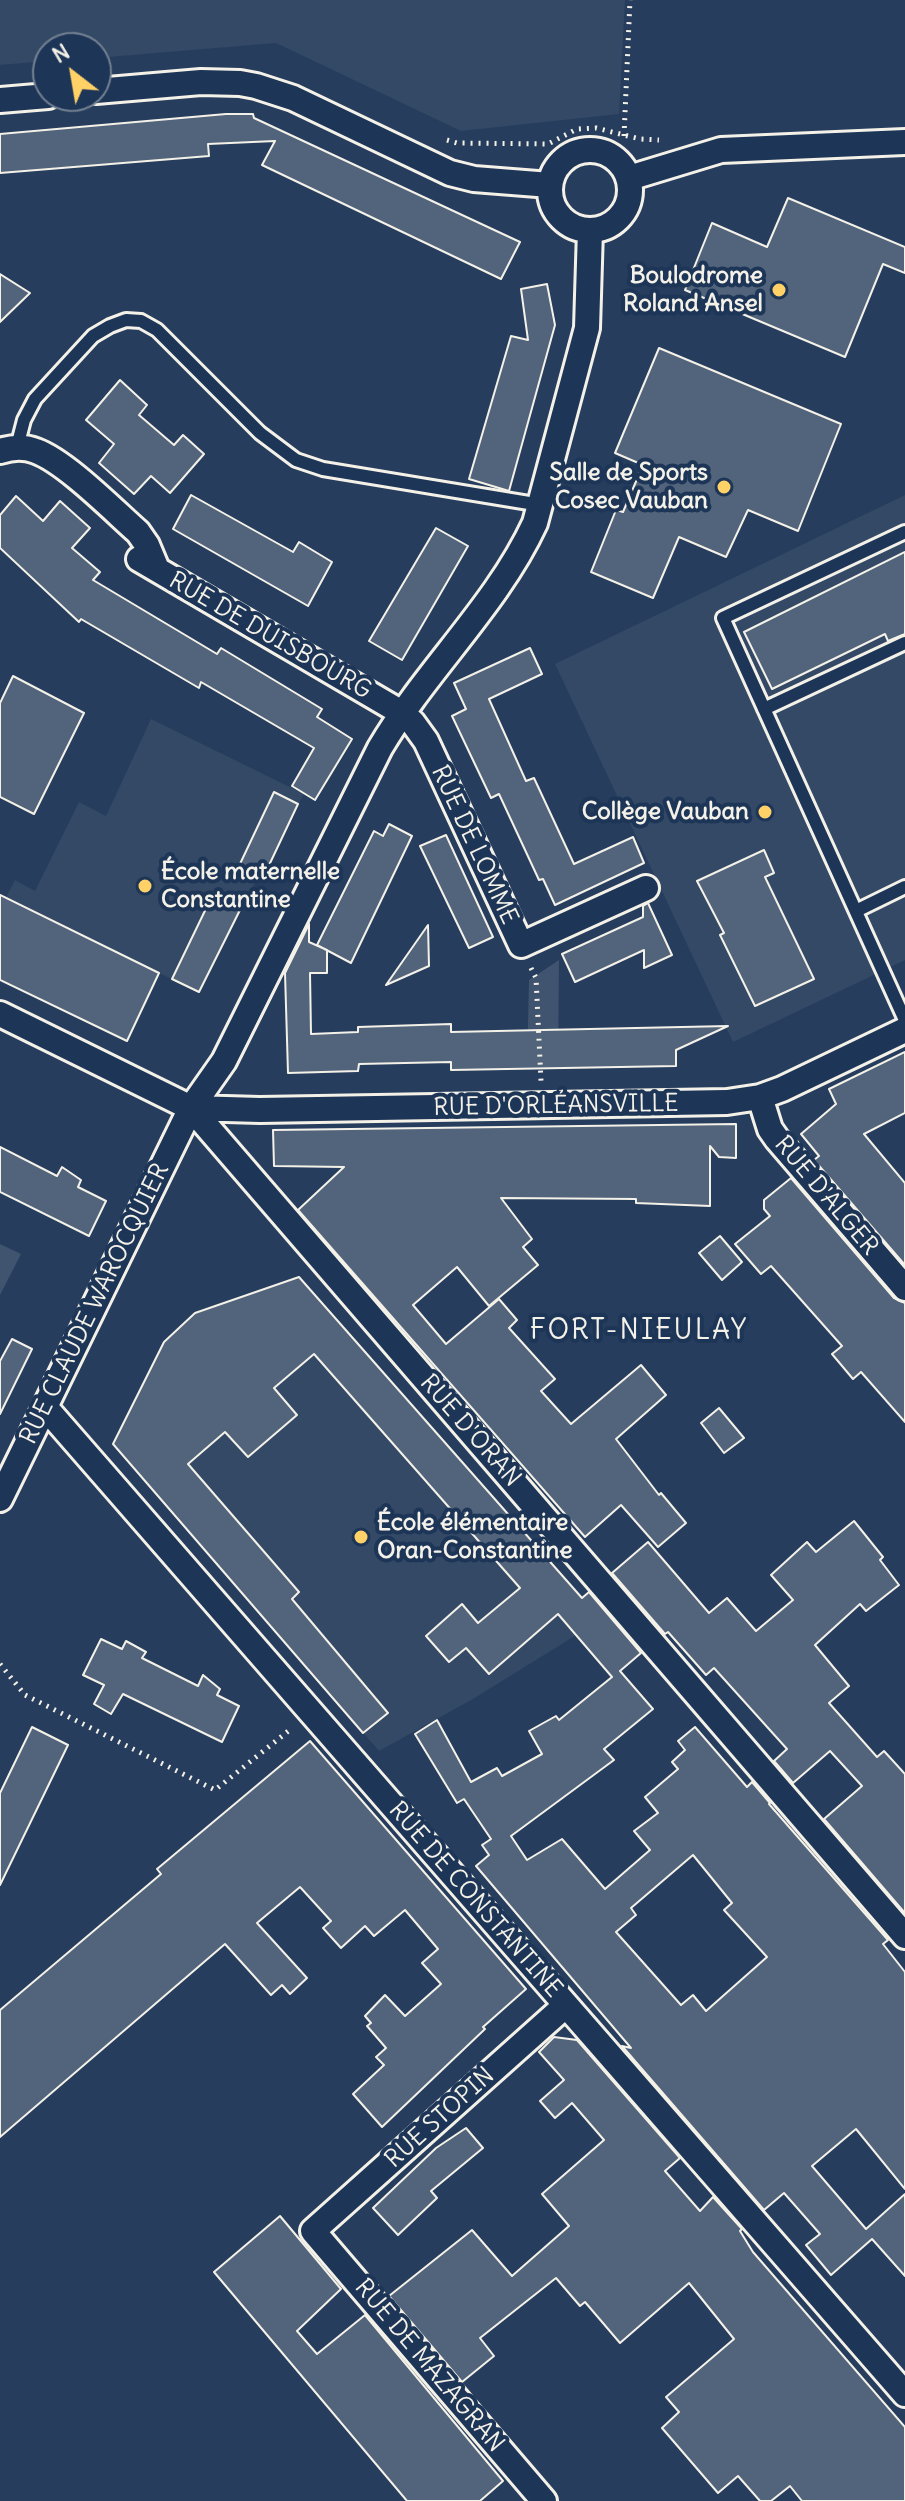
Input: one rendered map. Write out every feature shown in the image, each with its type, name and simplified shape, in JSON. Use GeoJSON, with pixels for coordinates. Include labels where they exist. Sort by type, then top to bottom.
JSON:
{"type":"FeatureCollection","features":[{"type":"Feature","properties":{"kind":"street"},"geometry":{"type":"LineString","coordinates":[[112,90],[211,82],[256,86],[293,98],[450,173],[474,179],[550,185]]}},
{"type":"Feature","properties":{"kind":"street"},"geometry":{"type":"LineString","coordinates":[[0,100],[32,97]]}},
{"type":"Feature","properties":{"kind":"street"},"geometry":{"type":"LineString","coordinates":[[629,178],[721,150],[905,142]]}},
{"type":"Feature","properties":{"kind":"street"},"geometry":{"type":"LineString","coordinates":[[583,150],[609,154],[623,167],[629,178],[630,197],[622,214],[608,226],[590,230],[578,228],[562,219],[552,204],[550,185],[554,173],[561,162],[583,150]]}},
{"type":"Feature","properties":{"kind":"street","name":"RUE CLAUDE WAROCQUIER"},"geometry":{"type":"LineString","coordinates":[[0,1499],[191,1108],[224,1061],[368,771],[402,713],[526,543],[541,505],[587,328],[590,230]]}},
{"type":"Feature","properties":{"kind":"street","name":"RUE DE DUISBOURG"},"geometry":{"type":"LineString","coordinates":[[9,449],[38,451],[54,460],[138,532],[147,545],[148,564],[402,713]]}},
{"type":"Feature","properties":{"kind":"street","name":"RUE DE LOMME"},"geometry":{"type":"LineString","coordinates":[[402,713],[426,741],[521,945],[646,888]]}},
{"type":"Feature","properties":{"kind":"street"},"geometry":{"type":"LineString","coordinates":[[0,1014],[191,1108]]}},
{"type":"Feature","properties":{"kind":"street","name":"RUE D'ORLÉANSVILLE"},"geometry":{"type":"LineString","coordinates":[[191,1108],[260,1110],[711,1104],[760,1097],[782,1089],[905,1030]]}},
{"type":"Feature","properties":{"kind":"street","name":"RUE D'ALGER"},"geometry":{"type":"LineString","coordinates":[[760,1097],[770,1129],[777,1139],[905,1288]]}},
{"type":"Feature","properties":{"kind":"street","name":"RUE D'ORAN"},"geometry":{"type":"LineString","coordinates":[[191,1108],[905,1936]]}},
{"type":"Feature","properties":{"kind":"street","name":"RUE DE CONSTANTINE"},"geometry":{"type":"LineString","coordinates":[[45,1407],[905,2394]]}},
{"type":"Feature","properties":{"kind":"street","name":"RUE STOPIN"},"geometry":{"type":"LineString","coordinates":[[313,2231],[566,2005]]}},
{"type":"Feature","properties":{"kind":"street","name":"RUE DE MAZAGRAN"},"geometry":{"type":"LineString","coordinates":[[313,2231],[544,2501]]}},
{"type":"Feature","properties":{"kind":"lane"},"geometry":{"type":"LineString","coordinates":[[9,449],[28,410],[77,351],[110,326],[126,320],[141,321],[157,330],[260,433],[296,460],[323,469],[541,505]]}},
{"type":"Feature","properties":{"kind":"lane"},"geometry":{"type":"LineString","coordinates":[[905,532],[723,618],[905,1020]]}},
{"type":"Feature","properties":{"kind":"lane"},"geometry":{"type":"LineString","coordinates":[[764,709],[905,643]]}},
{"type":"Feature","properties":{"kind":"lane"},"geometry":{"type":"LineString","coordinates":[[856,911],[905,887]]}},
{"type":"Feature","properties":{"kind":"path"},"geometry":{"type":"LineString","coordinates":[[624,136],[630,0]]}},
{"type":"Feature","properties":{"kind":"path"},"geometry":{"type":"LineString","coordinates":[[440,138],[457,143],[531,146],[548,144],[577,129],[596,128],[624,136],[662,140],[671,137]]}},
{"type":"Feature","properties":{"kind":"path"},"geometry":{"type":"LineString","coordinates":[[521,945],[536,978],[542,1106]]}},
{"type":"Feature","properties":{"kind":"path"},"geometry":{"type":"LineString","coordinates":[[0,1664],[25,1695],[215,1790],[311,1712]]}},
{"type":"Feature","properties":{"kind":"shaded area"},"geometry":{"type":"Polygon","coordinates":[[[0,0],[625,0],[619,114],[461,131],[276,43],[112,57],[112,32],[32,32],[32,62],[0,65],[0,0]]]}},
{"type":"Feature","properties":{"kind":"shaded area","name":"Collège Vauban"},"geometry":{"type":"Polygon","coordinates":[[[905,495],[905,960],[733,1042],[555,664],[905,495]]]}},
{"type":"Feature","properties":{"kind":"shaded area","name":"École maternelle Constantine"},"geometry":{"type":"Polygon","coordinates":[[[151,719],[304,794],[199,992],[159,973],[127,1041],[0,980],[0,909],[15,880],[35,891],[79,802],[106,816],[151,719]]]}},
{"type":"Feature","properties":{"kind":"shaded area"},"geometry":{"type":"Polygon","coordinates":[[[559,960],[558,1068],[527,1068],[529,980],[559,960]]]}},
{"type":"Feature","properties":{"kind":"shaded area"},"geometry":{"type":"Polygon","coordinates":[[[0,1244],[21,1254],[0,1295],[0,1244]]]}},
{"type":"Feature","properties":{"kind":"shaded area","name":"École élémentaire Oran-Constantine"},"geometry":{"type":"Polygon","coordinates":[[[299,1277],[594,1624],[473,1699],[379,1751],[113,1444],[164,1342],[195,1313],[299,1277]]]}},
{"type":"Feature","properties":{"kind":"building"},"geometry":{"type":"Polygon","coordinates":[[[253,114],[254,118],[520,242],[501,279],[262,165],[275,141],[208,144],[209,156],[0,173],[0,134],[253,114]]]}},
{"type":"Feature","properties":{"kind":"building","name":"Boulodrome Roland Ansel"},"geometry":{"type":"Polygon","coordinates":[[[788,198],[905,247],[905,273],[883,264],[845,357],[685,290],[712,223],[767,247],[788,198]]]}},
{"type":"Feature","properties":{"kind":"building"},"geometry":{"type":"Polygon","coordinates":[[[0,274],[30,293],[0,322],[0,274]]]}},
{"type":"Feature","properties":{"kind":"building"},"geometry":{"type":"Polygon","coordinates":[[[547,284],[555,325],[509,491],[469,479],[511,336],[528,340],[521,289],[547,284]]]}},
{"type":"Feature","properties":{"kind":"building","name":"Salle de Sports Cosec Vauban"},"geometry":{"type":"Polygon","coordinates":[[[659,348],[841,424],[798,531],[748,510],[726,557],[679,537],[653,598],[591,572],[616,510],[623,512],[643,465],[615,453],[659,348]]]}},
{"type":"Feature","properties":{"kind":"building"},"geometry":{"type":"Polygon","coordinates":[[[120,380],[147,405],[139,415],[174,445],[183,435],[204,454],[170,493],[151,476],[134,494],[99,463],[114,444],[86,420],[120,380]]]}},
{"type":"Feature","properties":{"kind":"building"},"geometry":{"type":"Polygon","coordinates":[[[191,495],[293,552],[299,542],[332,562],[308,606],[173,529],[191,495]]]}},
{"type":"Feature","properties":{"kind":"building"},"geometry":{"type":"Polygon","coordinates":[[[16,496],[43,521],[60,501],[90,528],[72,548],[100,572],[93,580],[217,654],[221,648],[322,709],[317,717],[352,739],[315,800],[292,786],[314,748],[201,682],[199,688],[81,619],[79,622],[0,548],[0,515],[16,496]]]}},
{"type":"Feature","properties":{"kind":"building"},"geometry":{"type":"Polygon","coordinates":[[[436,528],[468,546],[402,660],[369,641],[436,528]]]}},
{"type":"Feature","properties":{"kind":"building"},"geometry":{"type":"Polygon","coordinates":[[[905,552],[905,634],[888,641],[885,634],[772,689],[744,632],[905,552]]]}},
{"type":"Feature","properties":{"kind":"building"},"geometry":{"type":"Polygon","coordinates":[[[530,648],[542,674],[489,699],[526,781],[534,778],[574,864],[633,837],[644,863],[555,905],[543,879],[539,880],[499,794],[491,798],[452,716],[466,709],[454,683],[530,648]]]}},
{"type":"Feature","properties":{"kind":"building"},"geometry":{"type":"Polygon","coordinates":[[[13,676],[84,713],[34,814],[0,797],[0,703],[13,676]]]}},
{"type":"Feature","properties":{"kind":"building"},"geometry":{"type":"Polygon","coordinates":[[[274,792],[298,804],[263,878],[239,866],[274,792]]]}},
{"type":"Feature","properties":{"kind":"building"},"geometry":{"type":"Polygon","coordinates":[[[389,824],[412,836],[351,963],[317,945],[374,831],[383,836],[389,824]]]}},
{"type":"Feature","properties":{"kind":"building"},"geometry":{"type":"Polygon","coordinates":[[[446,835],[493,937],[469,948],[420,846],[446,835]]]}},
{"type":"Feature","properties":{"kind":"building"},"geometry":{"type":"Polygon","coordinates":[[[764,850],[774,873],[765,877],[814,979],[755,1006],[720,935],[724,933],[697,881],[764,850]]]}},
{"type":"Feature","properties":{"kind":"building"},"geometry":{"type":"Polygon","coordinates":[[[214,892],[242,906],[199,992],[172,979],[214,892]]]}},
{"type":"Feature","properties":{"kind":"building"},"geometry":{"type":"Polygon","coordinates":[[[0,895],[159,973],[127,1041],[0,980],[0,895]]]}},
{"type":"Feature","properties":{"kind":"building"},"geometry":{"type":"Polygon","coordinates":[[[648,903],[672,955],[644,968],[644,950],[575,982],[562,954],[643,917],[643,906],[648,903]]]}},
{"type":"Feature","properties":{"kind":"building"},"geometry":{"type":"Polygon","coordinates":[[[309,924],[309,942],[327,950],[327,973],[310,973],[311,1034],[358,1032],[358,1027],[451,1024],[451,1032],[728,1026],[676,1050],[676,1066],[451,1070],[451,1062],[359,1064],[358,1071],[288,1073],[285,973],[309,924]]]}},
{"type":"Feature","properties":{"kind":"building"},"geometry":{"type":"Polygon","coordinates":[[[428,925],[429,966],[386,985],[428,925]]]}},
{"type":"Feature","properties":{"kind":"building"},"geometry":{"type":"Polygon","coordinates":[[[905,1052],[905,1113],[864,1134],[905,1183],[905,1265],[814,1160],[819,1156],[801,1134],[836,1104],[829,1089],[905,1052]]]}},
{"type":"Feature","properties":{"kind":"building"},"geometry":{"type":"Polygon","coordinates":[[[736,1124],[736,1158],[719,1157],[710,1146],[710,1206],[636,1203],[636,1199],[501,1198],[532,1239],[523,1247],[538,1265],[489,1306],[457,1267],[413,1305],[446,1344],[499,1299],[517,1320],[509,1328],[555,1379],[541,1391],[571,1424],[641,1365],[666,1395],[616,1439],[659,1495],[661,1493],[686,1523],[658,1547],[621,1505],[585,1537],[298,1210],[344,1167],[274,1166],[273,1130],[736,1124]]]}},
{"type":"Feature","properties":{"kind":"building"},"geometry":{"type":"Polygon","coordinates":[[[0,1147],[57,1176],[62,1167],[81,1180],[78,1187],[106,1201],[89,1236],[0,1192],[0,1147]]]}},
{"type":"Feature","properties":{"kind":"building"},"geometry":{"type":"Polygon","coordinates":[[[791,1178],[894,1298],[905,1303],[905,1422],[861,1372],[853,1379],[832,1354],[842,1346],[771,1266],[761,1274],[735,1244],[770,1216],[764,1209],[764,1200],[791,1178]]]}},
{"type":"Feature","properties":{"kind":"building"},"geometry":{"type":"Polygon","coordinates":[[[720,1236],[742,1262],[722,1280],[699,1253],[720,1236]]]}},
{"type":"Feature","properties":{"kind":"building"},"geometry":{"type":"Polygon","coordinates":[[[299,1277],[582,1598],[589,1592],[641,1653],[620,1671],[653,1709],[604,1749],[614,1760],[511,1836],[527,1860],[562,1839],[605,1889],[650,1850],[634,1831],[658,1813],[645,1797],[678,1769],[672,1762],[685,1750],[678,1741],[695,1727],[747,1787],[752,1782],[888,1940],[883,1944],[905,1972],[905,2189],[856,2129],[812,2166],[866,2229],[905,2194],[905,2276],[872,2239],[831,2275],[806,2245],[820,2234],[784,2193],[764,2210],[622,2046],[631,2048],[476,1866],[489,1855],[482,1845],[491,1839],[464,1799],[457,1803],[415,1734],[437,1720],[471,1782],[497,1768],[502,1776],[542,1754],[529,1731],[556,1716],[559,1720],[612,1677],[558,1614],[489,1674],[466,1648],[449,1662],[426,1636],[462,1604],[478,1623],[520,1588],[314,1354],[274,1388],[297,1415],[248,1457],[225,1432],[188,1464],[299,1592],[292,1599],[388,1713],[363,1733],[113,1444],[164,1342],[195,1313],[299,1277]],[[693,1855],[631,1908],[636,1915],[616,1932],[681,2005],[693,1995],[706,2011],[767,1957],[724,1910],[732,1903],[693,1855]]]}},
{"type":"Feature","properties":{"kind":"building"},"geometry":{"type":"Polygon","coordinates":[[[12,1339],[32,1349],[0,1414],[0,1361],[12,1339]]]}},
{"type":"Feature","properties":{"kind":"building"},"geometry":{"type":"Polygon","coordinates":[[[719,1408],[744,1438],[724,1453],[701,1423],[719,1408]]]}},
{"type":"Feature","properties":{"kind":"building"},"geometry":{"type":"Polygon","coordinates":[[[854,1521],[883,1557],[880,1560],[899,1585],[866,1611],[860,1604],[815,1645],[849,1686],[829,1703],[877,1757],[884,1751],[905,1774],[905,1913],[824,1819],[862,1786],[830,1751],[793,1783],[774,1761],[787,1749],[714,1668],[706,1675],[668,1632],[665,1634],[612,1573],[648,1542],[709,1613],[727,1598],[756,1631],[793,1600],[771,1575],[807,1542],[816,1552],[854,1521]]]}},
{"type":"Feature","properties":{"kind":"building"},"geometry":{"type":"Polygon","coordinates":[[[101,1639],[122,1649],[126,1641],[146,1652],[142,1658],[198,1686],[203,1675],[220,1689],[217,1695],[239,1706],[222,1742],[123,1694],[111,1714],[94,1704],[104,1685],[83,1675],[101,1639]]]}},
{"type":"Feature","properties":{"kind":"building"},"geometry":{"type":"Polygon","coordinates":[[[32,1727],[68,1745],[0,1885],[0,1793],[32,1727]]]}},
{"type":"Feature","properties":{"kind":"building"},"geometry":{"type":"Polygon","coordinates":[[[310,1741],[526,1989],[382,2127],[353,2094],[384,2065],[376,2057],[386,2048],[367,2026],[371,2023],[365,2016],[385,1995],[405,2016],[441,1984],[422,1963],[438,1949],[405,1910],[374,1936],[365,1926],[341,1948],[323,1928],[331,1921],[300,1887],[257,1923],[307,1978],[290,1994],[282,1985],[271,1995],[225,1944],[0,2137],[0,2010],[161,1874],[157,1869],[310,1741]]]}},
{"type":"Feature","properties":{"kind":"building"},"geometry":{"type":"Polygon","coordinates":[[[554,2037],[577,2040],[680,2158],[665,2171],[700,2211],[713,2197],[742,2229],[740,2231],[753,2252],[905,2427],[905,2501],[802,2501],[790,2486],[771,2501],[760,2501],[738,2476],[718,2493],[662,2428],[679,2412],[666,2397],[734,2339],[689,2283],[620,2343],[585,2302],[580,2306],[556,2278],[480,2338],[494,2356],[462,2382],[389,2296],[472,2230],[512,2276],[569,2226],[542,2194],[604,2140],[572,2103],[555,2118],[540,2101],[564,2080],[539,2052],[554,2037]]]}},
{"type":"Feature","properties":{"kind":"building"},"geometry":{"type":"Polygon","coordinates":[[[466,2128],[483,2148],[431,2191],[437,2198],[398,2235],[373,2208],[436,2148],[466,2128]]]}},
{"type":"Feature","properties":{"kind":"building"},"geometry":{"type":"Polygon","coordinates":[[[280,2216],[341,2289],[297,2331],[317,2354],[365,2315],[503,2481],[480,2501],[407,2501],[214,2272],[280,2216]]]}},
{"type":"Feature","properties":{"kind":"place","name":"Boulodrome Roland Ansel"},"geometry":{"type":"Point","coordinates":[779,290]}},
{"type":"Feature","properties":{"kind":"place","name":"Salle de Sports Cosec Vauban"},"geometry":{"type":"Point","coordinates":[724,487]}},
{"type":"Feature","properties":{"kind":"place","name":"Collège Vauban"},"geometry":{"type":"Point","coordinates":[765,812]}},
{"type":"Feature","properties":{"kind":"place","name":"École maternelle Constantine"},"geometry":{"type":"Point","coordinates":[145,886]}},
{"type":"Feature","properties":{"kind":"place","name":"École élémentaire Oran-Constantine"},"geometry":{"type":"Point","coordinates":[361,1537]}},
{"type":"Feature","properties":{"kind":"district","name":"FORT-NIEULAY"},"geometry":{"type":"Point","coordinates":[639,1331]}}]}
